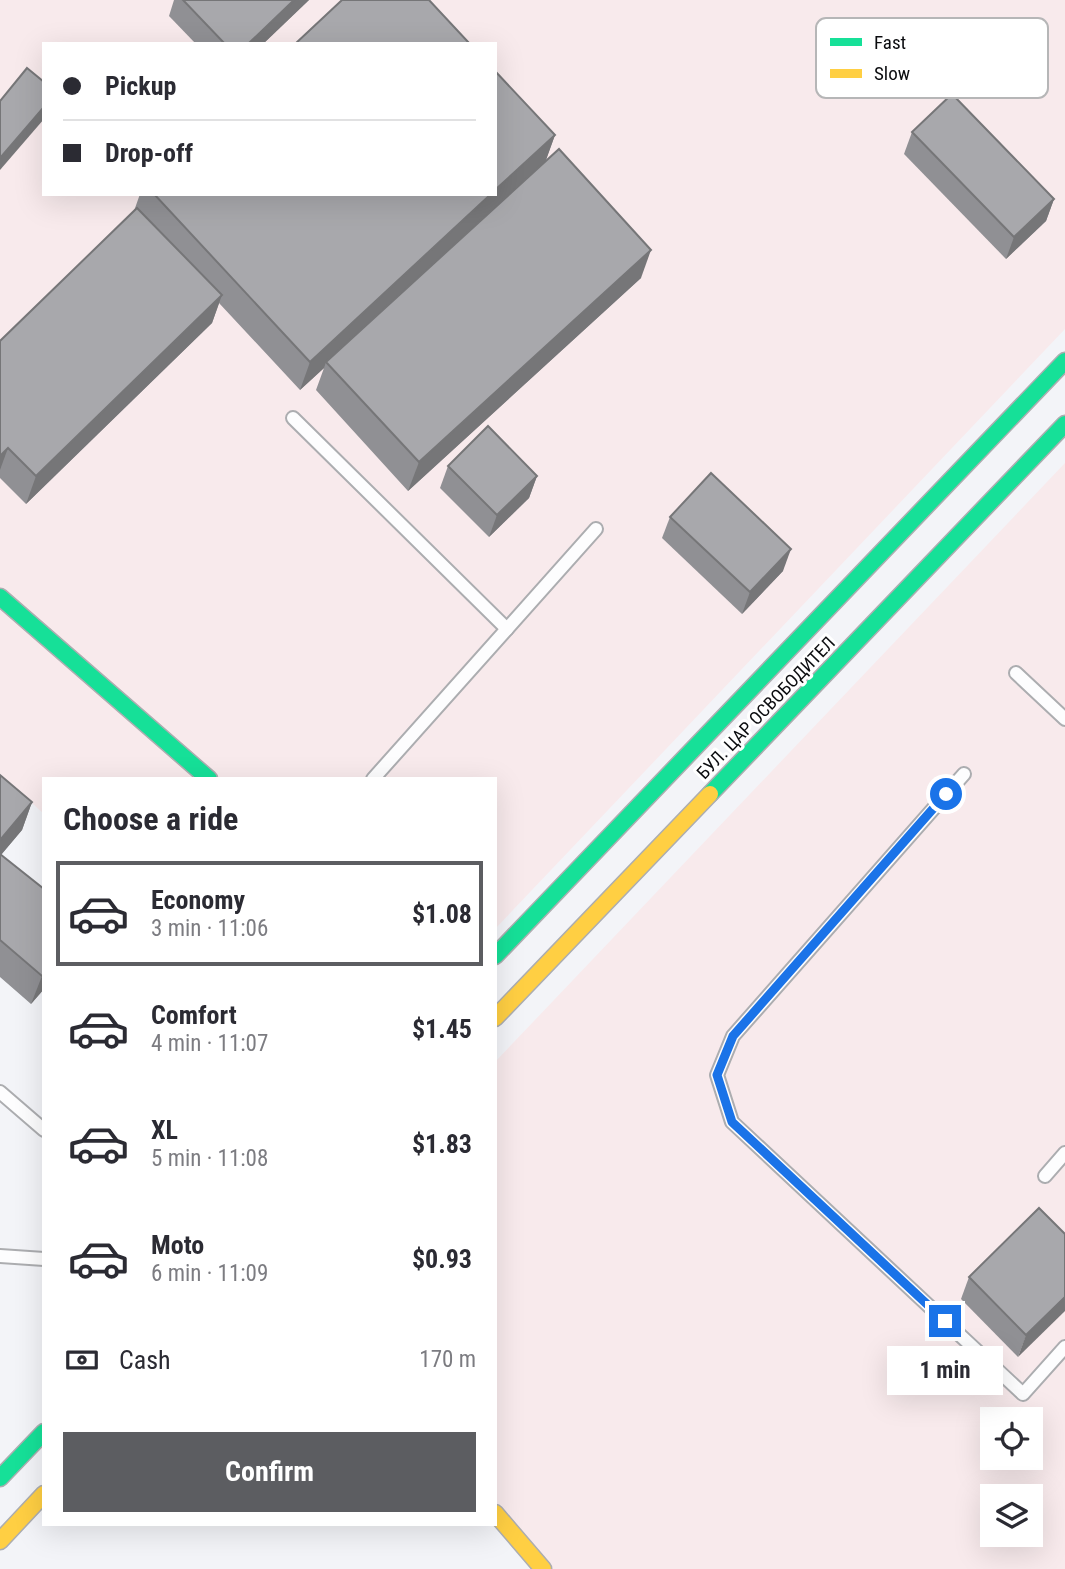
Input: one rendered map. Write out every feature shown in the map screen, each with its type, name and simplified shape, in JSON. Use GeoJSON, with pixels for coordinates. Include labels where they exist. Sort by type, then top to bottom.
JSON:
{"type":"FeatureCollection","features":[{"type":"Feature","properties":{"kind":"main road","name":"БУЛ. ЦАР ОСВОБОДИТЕЛ"},"geometry":{"type":"LineString","coordinates":[[497,954],[1065,361]]}},
{"type":"Feature","properties":{"kind":"main road","name":"БУЛ. ЦАР ОСВОБОДИТЕЛ"},"geometry":{"type":"LineString","coordinates":[[497,1016],[1065,424]]}},
{"type":"Feature","properties":{"kind":"main road"},"geometry":{"type":"LineString","coordinates":[[0,597],[207,777]]}},
{"type":"Feature","properties":{"kind":"main road"},"geometry":{"type":"LineString","coordinates":[[0,1478],[42,1434]]}},
{"type":"Feature","properties":{"kind":"main road"},"geometry":{"type":"LineString","coordinates":[[0,1541],[42,1496]]}},
{"type":"Feature","properties":{"kind":"main road"},"geometry":{"type":"LineString","coordinates":[[497,1515],[543,1569]]}},
{"type":"Feature","properties":{"kind":"lane"},"geometry":{"type":"LineString","coordinates":[[293,418],[506,629]]}},
{"type":"Feature","properties":{"kind":"lane"},"geometry":{"type":"LineString","coordinates":[[375,777],[596,529]]}},
{"type":"Feature","properties":{"kind":"lane"},"geometry":{"type":"LineString","coordinates":[[1016,673],[1065,719]]}},
{"type":"Feature","properties":{"kind":"lane"},"geometry":{"type":"LineString","coordinates":[[964,774],[733,1036],[717,1075],[732,1122],[1023,1394],[1065,1346]]}},
{"type":"Feature","properties":{"kind":"lane"},"geometry":{"type":"LineString","coordinates":[[0,1092],[42,1128]]}},
{"type":"Feature","properties":{"kind":"lane"},"geometry":{"type":"LineString","coordinates":[[1045,1176],[1065,1153]]}},
{"type":"Feature","properties":{"kind":"lane"},"geometry":{"type":"LineString","coordinates":[[0,1256],[42,1259]]}},
{"type":"Feature","properties":{"kind":"shaded area"},"geometry":{"type":"Polygon","coordinates":[[[0,0],[1065,0],[1065,329],[497,927],[497,777],[42,777],[42,812],[0,774],[0,0]]]}},
{"type":"Feature","properties":{"kind":"shaded area"},"geometry":{"type":"Polygon","coordinates":[[[1065,463],[1065,1569],[543,1569],[497,1515],[497,1060],[1065,463]]]}},
{"type":"Feature","properties":{"kind":"building"},"geometry":{"type":"Polygon","coordinates":[[[183,0],[294,0],[250,42],[223,42],[183,0]]]}},
{"type":"Feature","properties":{"kind":"building"},"geometry":{"type":"Polygon","coordinates":[[[342,0],[429,0],[468,42],[297,42],[342,0]]]}},
{"type":"Feature","properties":{"kind":"building"},"geometry":{"type":"Polygon","coordinates":[[[27,68],[42,80],[42,109],[0,158],[0,101],[27,68]]]}},
{"type":"Feature","properties":{"kind":"building"},"geometry":{"type":"Polygon","coordinates":[[[497,73],[555,135],[497,188],[497,73]]]}},
{"type":"Feature","properties":{"kind":"building"},"geometry":{"type":"Polygon","coordinates":[[[948,98],[956,98],[1054,199],[1014,237],[912,132],[948,98]]]}},
{"type":"Feature","properties":{"kind":"building"},"geometry":{"type":"Polygon","coordinates":[[[559,149],[651,250],[419,462],[326,362],[559,149]]]}},
{"type":"Feature","properties":{"kind":"building"},"geometry":{"type":"Polygon","coordinates":[[[156,196],[489,196],[310,362],[156,196]]]}},
{"type":"Feature","properties":{"kind":"building"},"geometry":{"type":"Polygon","coordinates":[[[137,208],[222,295],[36,476],[8,448],[0,456],[0,341],[137,208]]]}},
{"type":"Feature","properties":{"kind":"building"},"geometry":{"type":"Polygon","coordinates":[[[488,426],[537,476],[497,515],[448,466],[488,426]]]}},
{"type":"Feature","properties":{"kind":"building"},"geometry":{"type":"Polygon","coordinates":[[[711,473],[791,549],[750,592],[670,517],[711,473]]]}},
{"type":"Feature","properties":{"kind":"building"},"geometry":{"type":"Polygon","coordinates":[[[0,775],[32,802],[0,840],[0,775]]]}},
{"type":"Feature","properties":{"kind":"building"},"geometry":{"type":"Polygon","coordinates":[[[0,854],[42,887],[42,976],[0,940],[0,854]]]}},
{"type":"Feature","properties":{"kind":"building"},"geometry":{"type":"Polygon","coordinates":[[[1039,1208],[1065,1234],[1065,1297],[1026,1335],[969,1277],[1039,1208]]]}},
{"type":"Feature","properties":{"kind":"traffic: fast"},"geometry":{"type":"LineString","coordinates":[[497,954],[1065,361]]}},
{"type":"Feature","properties":{"kind":"traffic: fast"},"geometry":{"type":"LineString","coordinates":[[710,794],[1065,424]]}},
{"type":"Feature","properties":{"kind":"traffic: fast"},"geometry":{"type":"LineString","coordinates":[[0,597],[207,777]]}},
{"type":"Feature","properties":{"kind":"traffic: fast"},"geometry":{"type":"LineString","coordinates":[[0,1478],[42,1434]]}},
{"type":"Feature","properties":{"kind":"traffic: slow"},"geometry":{"type":"LineString","coordinates":[[497,1016],[710,794]]}},
{"type":"Feature","properties":{"kind":"traffic: slow"},"geometry":{"type":"LineString","coordinates":[[0,1541],[42,1496]]}},
{"type":"Feature","properties":{"kind":"traffic: slow"},"geometry":{"type":"LineString","coordinates":[[497,1515],[543,1569]]}},
{"type":"Feature","properties":{"kind":"route"},"geometry":{"type":"LineString","coordinates":[[945,1321],[732,1122],[717,1075],[733,1036],[946,794]]}}]}
